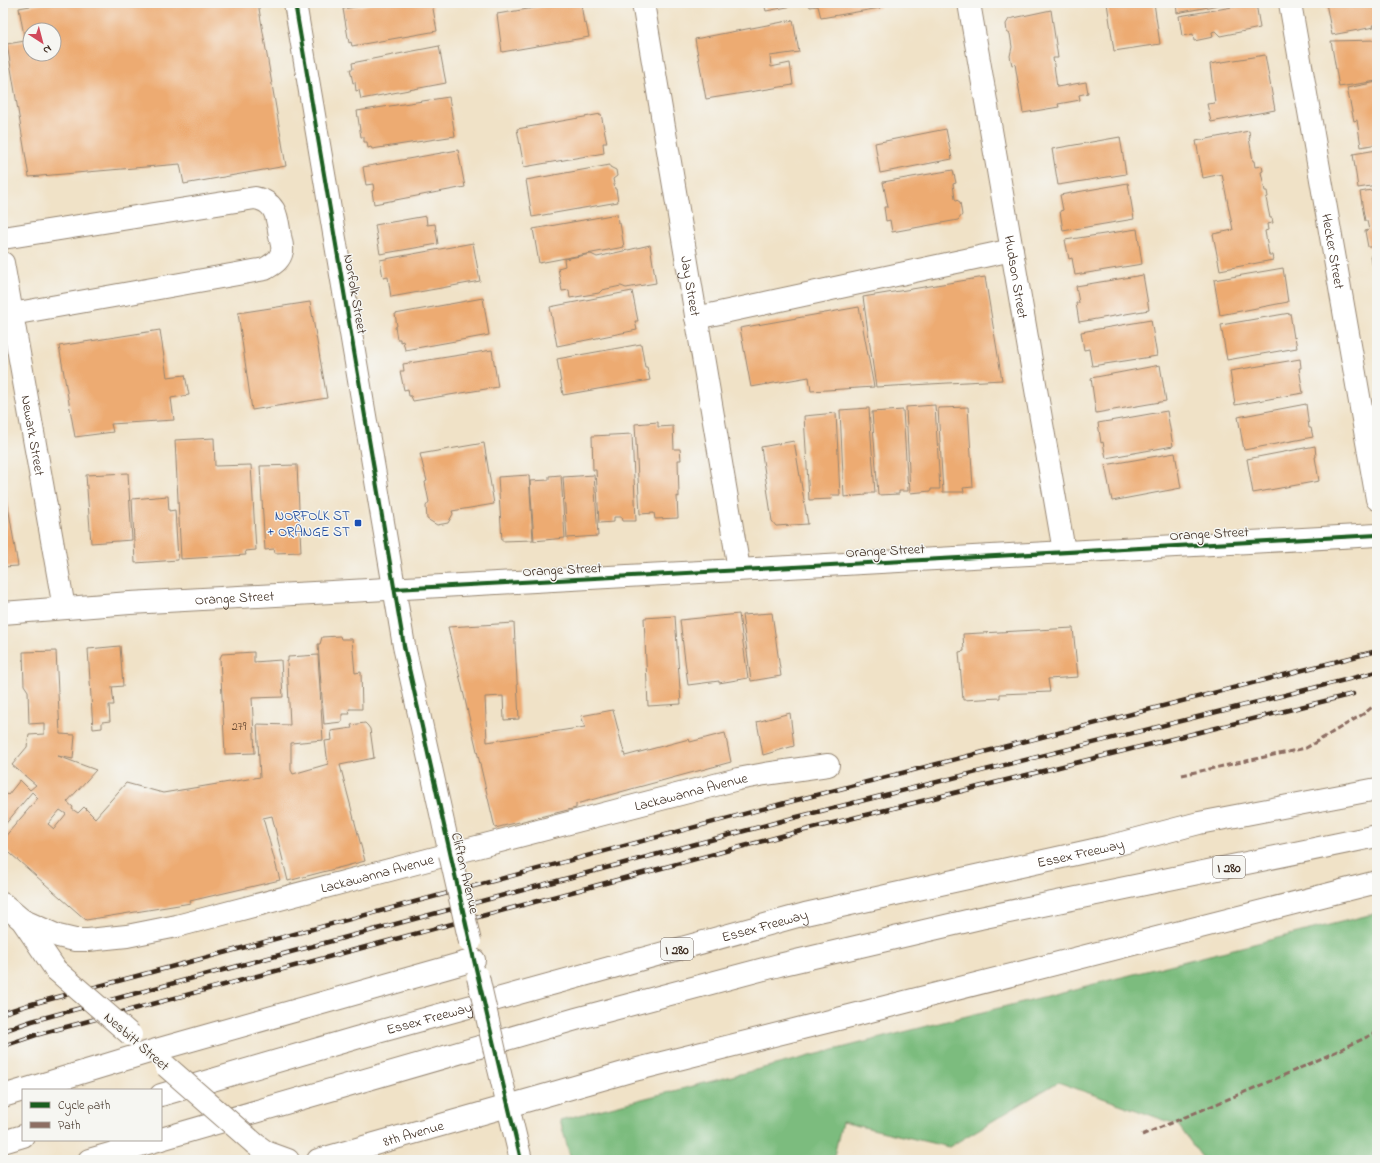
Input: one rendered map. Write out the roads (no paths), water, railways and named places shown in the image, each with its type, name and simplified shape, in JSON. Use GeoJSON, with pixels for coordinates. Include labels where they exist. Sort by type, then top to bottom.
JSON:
{"type":"FeatureCollection","features":[{"type":"Feature","properties":{"kind":"main road","name":"Norfolk Street"},"geometry":{"type":"LineString","coordinates":[[295,3],[395,589]]}},
{"type":"Feature","properties":{"kind":"main road","name":"Jay Street"},"geometry":{"type":"LineString","coordinates":[[643,3],[739,569]]}},
{"type":"Feature","properties":{"kind":"main road","name":"Hudson Street"},"geometry":{"type":"LineString","coordinates":[[969,3],[1064,551]]}},
{"type":"Feature","properties":{"kind":"main road","name":"Hecker Street"},"geometry":{"type":"LineString","coordinates":[[1290,3],[1377,498]]}},
{"type":"Feature","properties":{"kind":"main road"},"geometry":{"type":"LineString","coordinates":[[3,238],[255,198],[263,199],[269,203],[274,210],[277,218],[282,251],[277,262],[266,269],[12,314]]}},
{"type":"Feature","properties":{"kind":"main road"},"geometry":{"type":"LineString","coordinates":[[696,318],[1012,250]]}},
{"type":"Feature","properties":{"kind":"main road","name":"Newark Street"},"geometry":{"type":"LineString","coordinates":[[3,263],[64,608]]}},
{"type":"Feature","properties":{"kind":"main road","name":"Orange Street"},"geometry":{"type":"LineString","coordinates":[[3,613],[64,608],[739,569],[1377,535]]}},
{"type":"Feature","properties":{"kind":"main road","name":"Clifton Avenue"},"geometry":{"type":"LineString","coordinates":[[395,589],[404,646],[474,960],[521,1160]]}},
{"type":"Feature","properties":{"kind":"main road","name":"Lackawanna Avenue"},"geometry":{"type":"LineString","coordinates":[[22,920],[58,936],[75,940],[127,936],[177,926],[738,779],[828,765]]}},
{"type":"Feature","properties":{"kind":"main road","name":"Essex Freeway"},"geometry":{"type":"LineString","coordinates":[[162,1095],[371,1034],[805,914],[1107,847],[1199,823],[1377,789]]}},
{"type":"Feature","properties":{"kind":"main road","name":"I 280"},"geometry":{"type":"LineString","coordinates":[[162,1139],[576,1019],[779,965],[980,918],[1377,836]]}},
{"type":"Feature","properties":{"kind":"main road","name":"8th Avenue"},"geometry":{"type":"LineString","coordinates":[[318,1160],[634,1070],[854,1016],[1377,882]]}},
{"type":"Feature","properties":{"kind":"main road","name":"Nesbitt Street"},"geometry":{"type":"LineString","coordinates":[[3,904],[22,920],[56,970],[255,1144],[266,1152],[288,1160]]}},
{"type":"Feature","properties":{"kind":"main road"},"geometry":{"type":"LineString","coordinates":[[26,1089],[149,1052],[474,960]]}},
{"type":"Feature","properties":{"kind":"main road"},"geometry":{"type":"LineString","coordinates":[[3,1096],[22,1090]]}},
{"type":"Feature","properties":{"kind":"main road"},"geometry":{"type":"LineString","coordinates":[[3,1142],[22,1136]]}},
{"type":"Feature","properties":{"kind":"main road"},"geometry":{"type":"LineString","coordinates":[[89,1160],[155,1141]]}},
{"type":"Feature","properties":{"kind":"railway"},"geometry":{"type":"LineString","coordinates":[[3,1013],[28,1005],[785,803],[1377,651]]}},
{"type":"Feature","properties":{"kind":"railway"},"geometry":{"type":"LineString","coordinates":[[3,1031],[32,1021],[789,819],[1377,672]]}},
{"type":"Feature","properties":{"kind":"railway"},"geometry":{"type":"LineString","coordinates":[[3,1046],[36,1035],[793,833],[1353,694]]}},
{"type":"Feature","properties":{"kind":"place","name":"NORFOLK ST + ORANGE ST"},"geometry":{"type":"Point","coordinates":[358,523]}}]}
